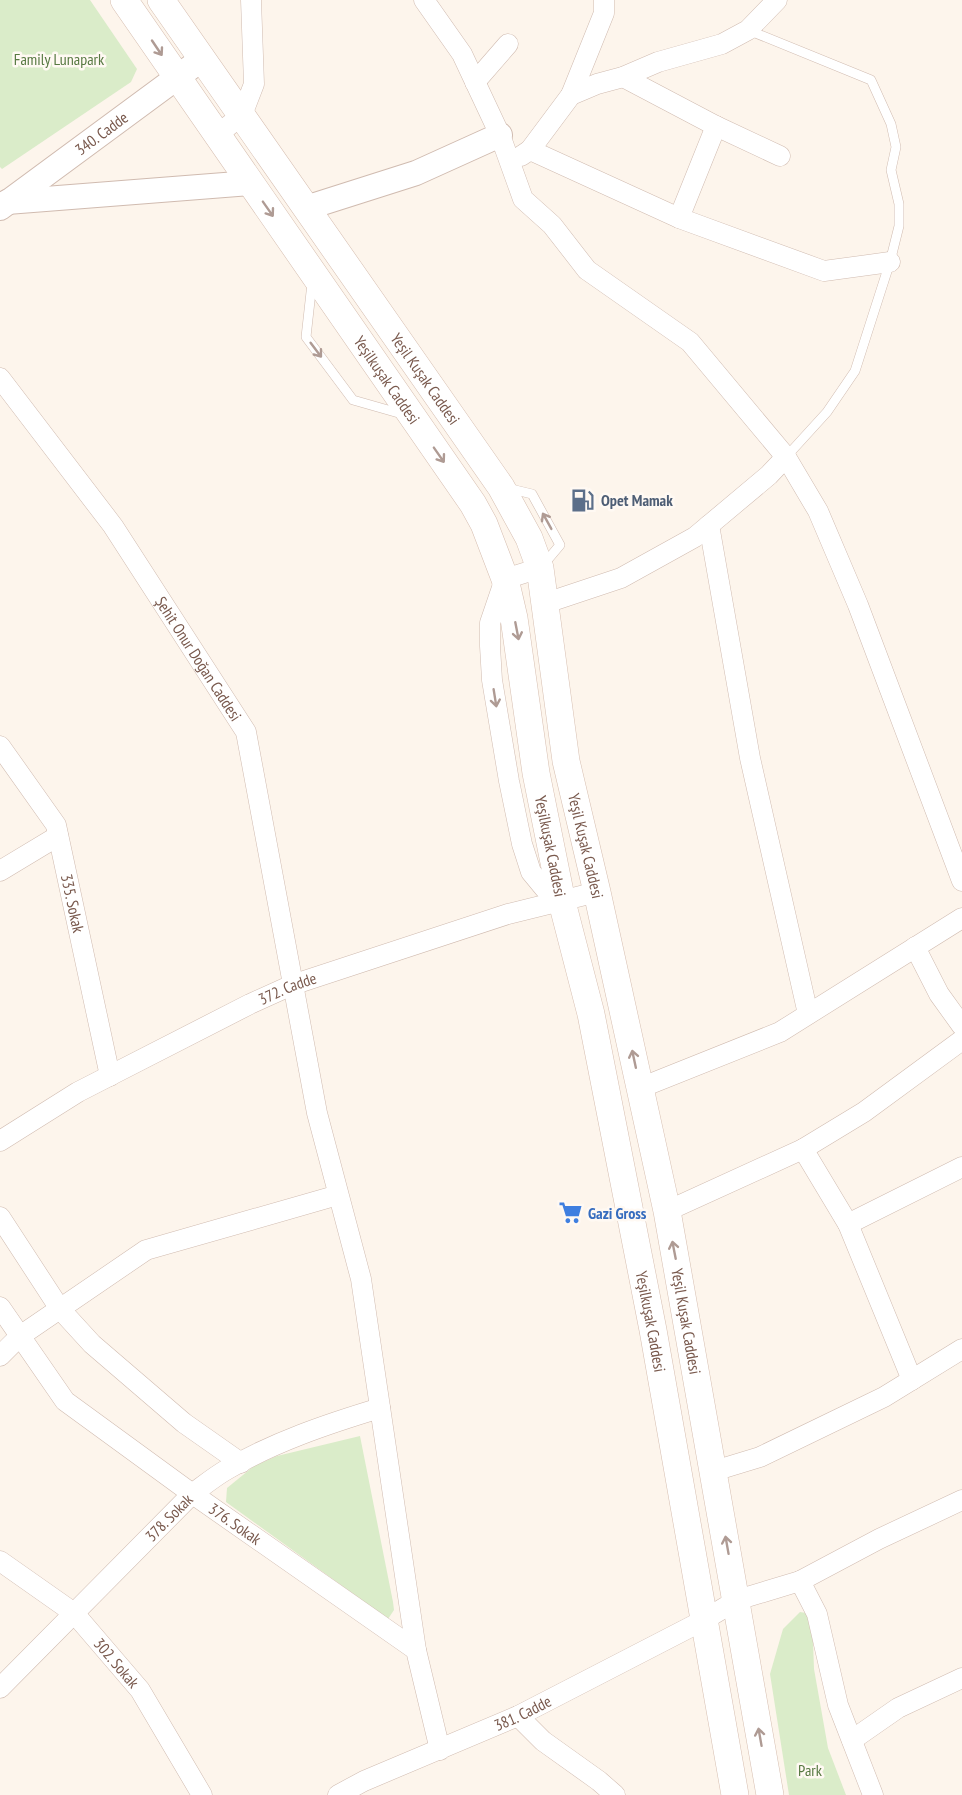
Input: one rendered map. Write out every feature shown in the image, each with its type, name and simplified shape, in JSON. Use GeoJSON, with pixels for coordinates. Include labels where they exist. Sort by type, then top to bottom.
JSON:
{"type":"FeatureCollection","features":[{"type":"Feature","properties":{"kind":"main road","name":"Yeşilkuşak Caddesi"},"geometry":{"type":"LineString","coordinates":[[124,0],[473,504],[484,524],[506,579],[520,646],[525,701],[536,773],[562,902],[601,1060],[653,1330],[735,1795]]}},
{"type":"Feature","properties":{"kind":"main road","name":"Yeşil Kuşak Caddesi"},"geometry":{"type":"LineString","coordinates":[[161,0],[501,487],[529,538],[540,568],[566,761],[667,1211],[770,1795]]}},
{"type":"Feature","properties":{"kind":"street"},"geometry":{"type":"LineString","coordinates":[[217,135],[242,115],[254,84],[251,0]]}},
{"type":"Feature","properties":{"kind":"street"},"geometry":{"type":"LineString","coordinates":[[424,0],[462,54],[501,135],[523,198],[552,225],[587,270],[690,342],[786,458],[818,511],[858,605],[962,881]]}},
{"type":"Feature","properties":{"kind":"street"},"geometry":{"type":"LineString","coordinates":[[512,163],[530,150],[571,95],[604,13],[604,0]]}},
{"type":"Feature","properties":{"kind":"street"},"geometry":{"type":"LineString","coordinates":[[571,95],[658,62],[722,44],[748,30],[777,0]]}},
{"type":"Feature","properties":{"kind":"street"},"geometry":{"type":"LineString","coordinates":[[475,82],[508,44]]}},
{"type":"Feature","properties":{"kind":"street","name":"340. Cadde"},"geometry":{"type":"LineString","coordinates":[[4,205],[202,59]]}},
{"type":"Feature","properties":{"kind":"street"},"geometry":{"type":"LineString","coordinates":[[623,77],[716,126],[780,156]]}},
{"type":"Feature","properties":{"kind":"street"},"geometry":{"type":"LineString","coordinates":[[679,218],[716,126]]}},
{"type":"Feature","properties":{"kind":"street"},"geometry":{"type":"LineString","coordinates":[[306,208],[416,173],[501,135]]}},
{"type":"Feature","properties":{"kind":"street"},"geometry":{"type":"LineString","coordinates":[[530,150],[679,218],[824,271],[891,261]]}},
{"type":"Feature","properties":{"kind":"street"},"geometry":{"type":"LineString","coordinates":[[4,205],[250,183]]}},
{"type":"Feature","properties":{"kind":"street","name":"Şehit Onur Doğan Caddesi"},"geometry":{"type":"LineString","coordinates":[[0,378],[113,526],[246,732],[317,1113],[361,1279],[416,1650]]}},
{"type":"Feature","properties":{"kind":"street"},"geometry":{"type":"LineString","coordinates":[[546,603],[621,578],[695,537],[786,458]]}},
{"type":"Feature","properties":{"kind":"street"},"geometry":{"type":"LineString","coordinates":[[473,504],[501,487]]}},
{"type":"Feature","properties":{"kind":"street"},"geometry":{"type":"LineString","coordinates":[[709,525],[750,758],[808,1014]]}},
{"type":"Feature","properties":{"kind":"street"},"geometry":{"type":"LineString","coordinates":[[506,579],[540,568]]}},
{"type":"Feature","properties":{"kind":"street","name":"335. Sokak"},"geometry":{"type":"LineString","coordinates":[[0,746],[56,825],[110,1076]]}},
{"type":"Feature","properties":{"kind":"street"},"geometry":{"type":"LineString","coordinates":[[0,871],[58,836]]}},
{"type":"Feature","properties":{"kind":"street","name":"372. Cadde"},"geometry":{"type":"LineString","coordinates":[[0,1141],[78,1092],[292,985],[508,914],[597,892]]}},
{"type":"Feature","properties":{"kind":"street"},"geometry":{"type":"LineString","coordinates":[[640,1088],[780,1032],[962,918]]}},
{"type":"Feature","properties":{"kind":"street"},"geometry":{"type":"LineString","coordinates":[[915,947],[939,994],[962,1026]]}},
{"type":"Feature","properties":{"kind":"street"},"geometry":{"type":"LineString","coordinates":[[667,1211],[803,1149],[864,1112],[962,1040]]}},
{"type":"Feature","properties":{"kind":"street"},"geometry":{"type":"LineString","coordinates":[[803,1149],[848,1224],[912,1380]]}},
{"type":"Feature","properties":{"kind":"street"},"geometry":{"type":"LineString","coordinates":[[848,1224],[962,1167]]}},
{"type":"Feature","properties":{"kind":"street"},"geometry":{"type":"LineString","coordinates":[[0,1356],[20,1336],[146,1250],[338,1195]]}},
{"type":"Feature","properties":{"kind":"street"},"geometry":{"type":"LineString","coordinates":[[0,1217],[60,1309],[92,1344],[184,1423],[241,1462]]}},
{"type":"Feature","properties":{"kind":"street","name":"376. Sokak"},"geometry":{"type":"LineString","coordinates":[[0,1307],[65,1401],[192,1494],[416,1650]]}},
{"type":"Feature","properties":{"kind":"street"},"geometry":{"type":"LineString","coordinates":[[714,1471],[760,1457],[884,1397],[962,1349]]}},
{"type":"Feature","properties":{"kind":"street","name":"378. Sokak"},"geometry":{"type":"LineString","coordinates":[[0,1688],[192,1494],[241,1462],[318,1427],[380,1408]]}},
{"type":"Feature","properties":{"kind":"street","name":"381. Cadde"},"geometry":{"type":"LineString","coordinates":[[338,1795],[365,1788],[440,1750],[518,1716],[704,1620],[737,1600],[800,1581],[879,1539],[962,1500]]}},
{"type":"Feature","properties":{"kind":"street","name":"302. Sokak"},"geometry":{"type":"LineString","coordinates":[[0,1561],[74,1613],[140,1690],[202,1795]]}},
{"type":"Feature","properties":{"kind":"street"},"geometry":{"type":"LineString","coordinates":[[800,1581],[817,1614],[838,1705],[873,1795]]}},
{"type":"Feature","properties":{"kind":"street"},"geometry":{"type":"LineString","coordinates":[[416,1650],[440,1750]]}},
{"type":"Feature","properties":{"kind":"street"},"geometry":{"type":"LineString","coordinates":[[852,1740],[898,1708],[962,1678]]}},
{"type":"Feature","properties":{"kind":"street"},"geometry":{"type":"LineString","coordinates":[[518,1716],[543,1741],[615,1795]]}},
{"type":"Feature","properties":{"kind":"lane"},"geometry":{"type":"LineString","coordinates":[[748,30],[871,80],[891,124],[896,147],[891,170],[899,204],[899,226],[891,261],[855,371],[827,412],[786,458]]}},
{"type":"Feature","properties":{"kind":"lane"},"geometry":{"type":"LineString","coordinates":[[314,274],[306,337],[353,399],[412,416]]}},
{"type":"Feature","properties":{"kind":"green space","name":"Family Lunapark"},"geometry":{"type":"Polygon","coordinates":[[[0,0],[90,0],[137,69],[131,82],[2,169],[0,167],[0,0]]]}},
{"type":"Feature","properties":{"kind":"green space"},"geometry":{"type":"Polygon","coordinates":[[[360,1436],[393,1602],[394,1610],[388,1619],[226,1502],[227,1488],[254,1466],[277,1456],[360,1436]]]}},
{"type":"Feature","properties":{"kind":"green space","name":"Park"},"geometry":{"type":"Polygon","coordinates":[[[800,1612],[812,1614],[814,1669],[828,1748],[846,1795],[789,1795],[770,1674],[783,1629],[800,1612]]]}},
{"type":"Feature","properties":{"kind":"place","name":"Opet Mamak"},"geometry":{"type":"Point","coordinates":[583,500]}},
{"type":"Feature","properties":{"kind":"place","name":"Gazi Gross"},"geometry":{"type":"Point","coordinates":[570,1213]}}]}
